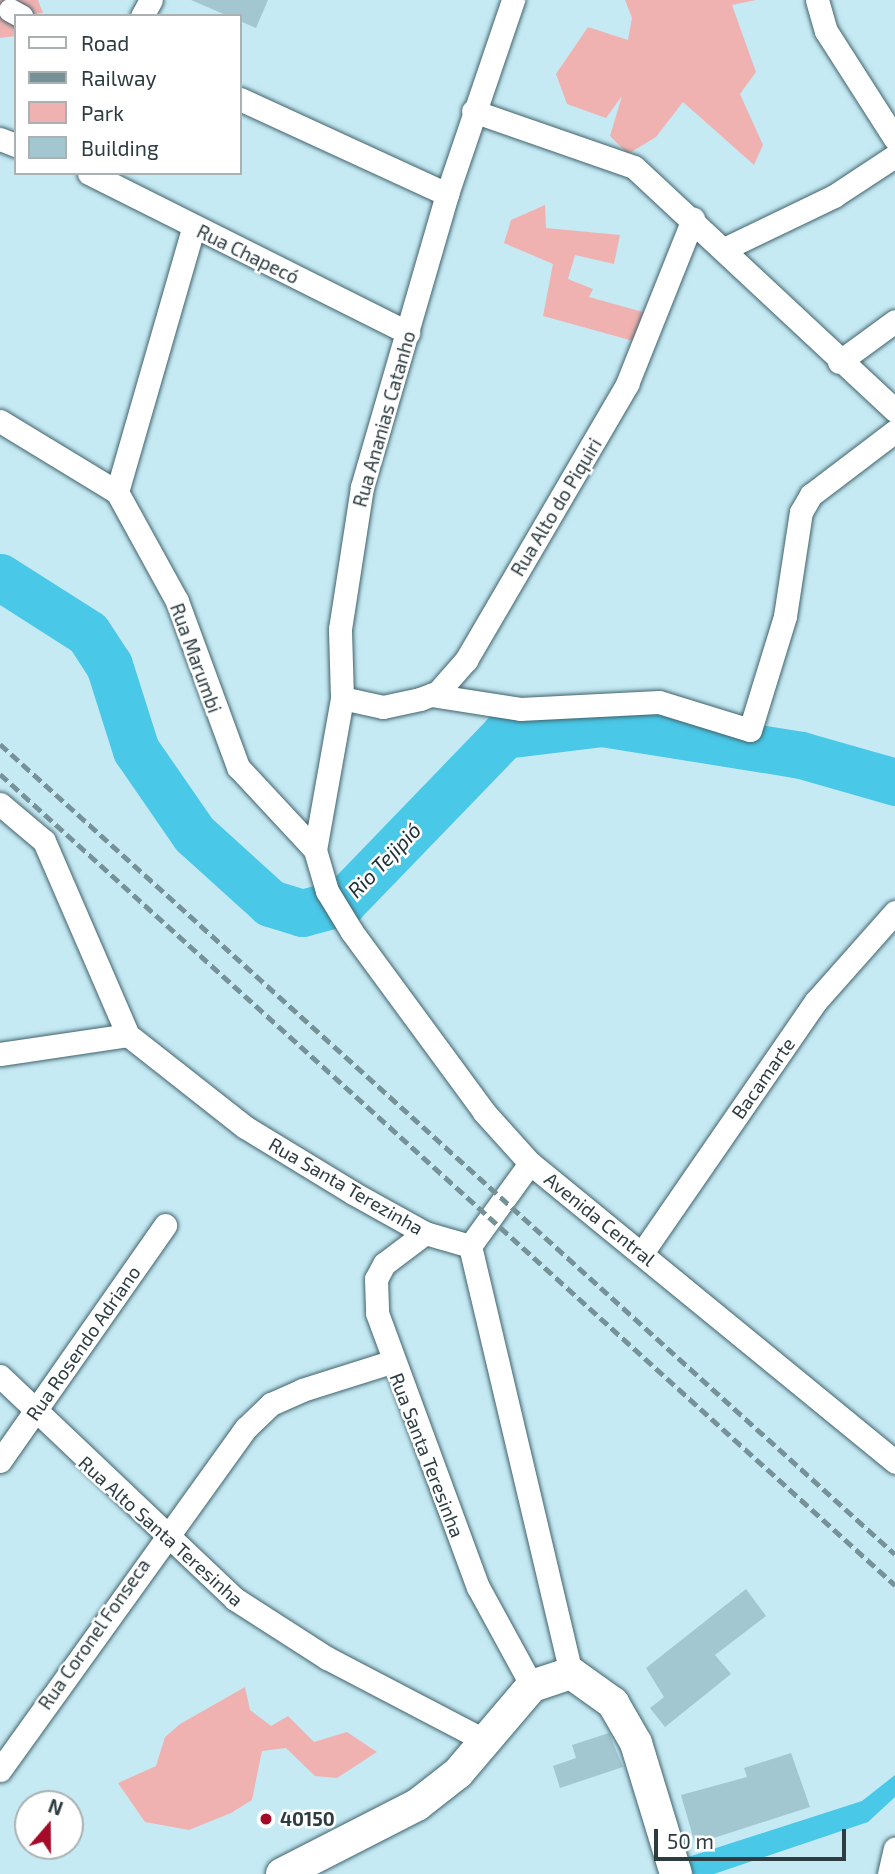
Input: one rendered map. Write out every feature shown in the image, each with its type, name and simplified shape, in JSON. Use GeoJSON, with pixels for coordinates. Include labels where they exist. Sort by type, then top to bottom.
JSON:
{"type":"FeatureCollection","features":[{"type":"Feature","properties":{"kind":"street","name":"Rua Ananias Catanho"},"geometry":{"type":"LineString","coordinates":[[315,850],[342,698],[338,658],[348,558],[365,474],[447,194],[473,111],[513,0]]}},
{"type":"Feature","properties":{"kind":"street"},"geometry":{"type":"LineString","coordinates":[[817,0],[826,31],[895,139]]}},
{"type":"Feature","properties":{"kind":"street"},"geometry":{"type":"LineString","coordinates":[[242,100],[447,194]]}},
{"type":"Feature","properties":{"kind":"street"},"geometry":{"type":"LineString","coordinates":[[473,111],[634,167],[694,219],[839,362],[895,410]]}},
{"type":"Feature","properties":{"kind":"street"},"geometry":{"type":"LineString","coordinates":[[724,249],[834,196],[895,156]]}},
{"type":"Feature","properties":{"kind":"street","name":"Rua Chapecó"},"geometry":{"type":"LineString","coordinates":[[93,175],[193,228],[408,333]]}},
{"type":"Feature","properties":{"kind":"street","name":"Rua Alto do Piquiri"},"geometry":{"type":"LineString","coordinates":[[431,695],[466,660],[604,427],[694,219]]}},
{"type":"Feature","properties":{"kind":"street"},"geometry":{"type":"LineString","coordinates":[[117,492],[193,228]]}},
{"type":"Feature","properties":{"kind":"street"},"geometry":{"type":"LineString","coordinates":[[839,362],[895,321]]}},
{"type":"Feature","properties":{"kind":"street","name":"Rua Marumbi"},"geometry":{"type":"LineString","coordinates":[[0,421],[117,492],[177,601],[239,767],[315,850],[327,891],[352,932]]}},
{"type":"Feature","properties":{"kind":"street"},"geometry":{"type":"LineString","coordinates":[[342,698],[383,707],[431,695],[520,709],[659,702],[750,730],[785,616],[801,512],[811,495],[895,430]]}},
{"type":"Feature","properties":{"kind":"street","name":"Rua Santa Terezinha"},"geometry":{"type":"LineString","coordinates":[[0,804],[44,841],[128,1035],[245,1127],[425,1233],[470,1246]]}},
{"type":"Feature","properties":{"kind":"street","name":"Bacamarte"},"geometry":{"type":"LineString","coordinates":[[642,1252],[816,1001],[895,912]]}},
{"type":"Feature","properties":{"kind":"street","name":"Avenida Central"},"geometry":{"type":"LineString","coordinates":[[352,932],[441,1061],[530,1163],[642,1252],[895,1462]]}},
{"type":"Feature","properties":{"kind":"street"},"geometry":{"type":"LineString","coordinates":[[0,1054],[128,1035]]}},
{"type":"Feature","properties":{"kind":"street"},"geometry":{"type":"LineString","coordinates":[[530,1163],[470,1246],[571,1673],[612,1703],[636,1743],[676,1874]]}},
{"type":"Feature","properties":{"kind":"street","name":"Rua Rosendo Adriano"},"geometry":{"type":"LineString","coordinates":[[0,1461],[165,1225]]}},
{"type":"Feature","properties":{"kind":"street","name":"Rua Santa Teresinha"},"geometry":{"type":"LineString","coordinates":[[425,1233],[384,1264],[376,1279],[391,1362],[478,1587],[532,1686]]}},
{"type":"Feature","properties":{"kind":"street","name":"Rua Coronel Fonseca"},"geometry":{"type":"LineString","coordinates":[[0,1770],[163,1538],[271,1404],[391,1362]]}},
{"type":"Feature","properties":{"kind":"street","name":"Rua Alto Santa Teresinha"},"geometry":{"type":"LineString","coordinates":[[0,1376],[163,1538],[283,1633],[488,1742]]}},
{"type":"Feature","properties":{"kind":"street"},"geometry":{"type":"LineString","coordinates":[[282,1874],[417,1805],[488,1742],[532,1686],[571,1673]]}},
{"type":"Feature","properties":{"kind":"street"},"geometry":{"type":"LineString","coordinates":[[890,1874],[895,1849]]}},
{"type":"Feature","properties":{"kind":"green space"},"geometry":{"type":"Polygon","coordinates":[[[0,0],[38,0],[43,13],[14,14],[14,36],[0,38],[0,0]]]}},
{"type":"Feature","properties":{"kind":"green space"},"geometry":{"type":"Polygon","coordinates":[[[625,0],[756,0],[732,5],[756,72],[740,94],[763,145],[754,165],[683,102],[656,137],[628,154],[610,136],[622,96],[606,118],[567,104],[556,74],[588,27],[628,40],[632,18],[625,0]]]}},
{"type":"Feature","properties":{"kind":"green space"},"geometry":{"type":"Polygon","coordinates":[[[545,205],[546,228],[620,235],[614,264],[575,255],[568,279],[593,289],[589,297],[643,312],[637,342],[543,316],[553,264],[504,243],[511,220],[545,205]]]}},
{"type":"Feature","properties":{"kind":"green space"},"geometry":{"type":"Polygon","coordinates":[[[245,1687],[250,1710],[271,1726],[288,1716],[314,1742],[347,1732],[377,1752],[337,1778],[315,1776],[286,1748],[262,1751],[252,1800],[231,1813],[189,1830],[145,1822],[118,1783],[156,1766],[165,1737],[180,1724],[245,1687]]]}},
{"type":"Feature","properties":{"kind":"water"},"geometry":{"type":"Polygon","coordinates":[[[895,1775],[895,1797],[868,1822],[714,1874],[690,1874],[685,1858],[862,1801],[895,1775]]]}},
{"type":"Feature","properties":{"kind":"building"},"geometry":{"type":"Polygon","coordinates":[[[191,0],[268,0],[256,28],[242,22],[242,14],[224,14],[191,0]]]}},
{"type":"Feature","properties":{"kind":"building"},"geometry":{"type":"Polygon","coordinates":[[[746,1589],[766,1616],[715,1655],[731,1674],[665,1727],[650,1708],[664,1697],[646,1668],[746,1589]]]}},
{"type":"Feature","properties":{"kind":"building"},"geometry":{"type":"Polygon","coordinates":[[[609,1733],[623,1767],[560,1788],[553,1766],[576,1758],[572,1745],[609,1733]]]}},
{"type":"Feature","properties":{"kind":"building"},"geometry":{"type":"Polygon","coordinates":[[[791,1753],[810,1807],[695,1844],[681,1795],[747,1777],[744,1768],[791,1753]]]}},
{"type":"Feature","properties":{"kind":"waterway","name":"Rio Tejipió"},"geometry":{"type":"LineString","coordinates":[[0,577],[88,633],[109,665],[136,750],[194,834],[270,903],[302,913],[343,902],[504,735],[602,723],[801,755],[895,782]]}},
{"type":"Feature","properties":{"kind":"railway"},"geometry":{"type":"LineString","coordinates":[[0,744],[895,1554]]}},
{"type":"Feature","properties":{"kind":"railway"},"geometry":{"type":"LineString","coordinates":[[0,774],[895,1585]]}},
{"type":"Feature","properties":{"kind":"place","name":"40150"},"geometry":{"type":"Point","coordinates":[266,1819]}}]}
